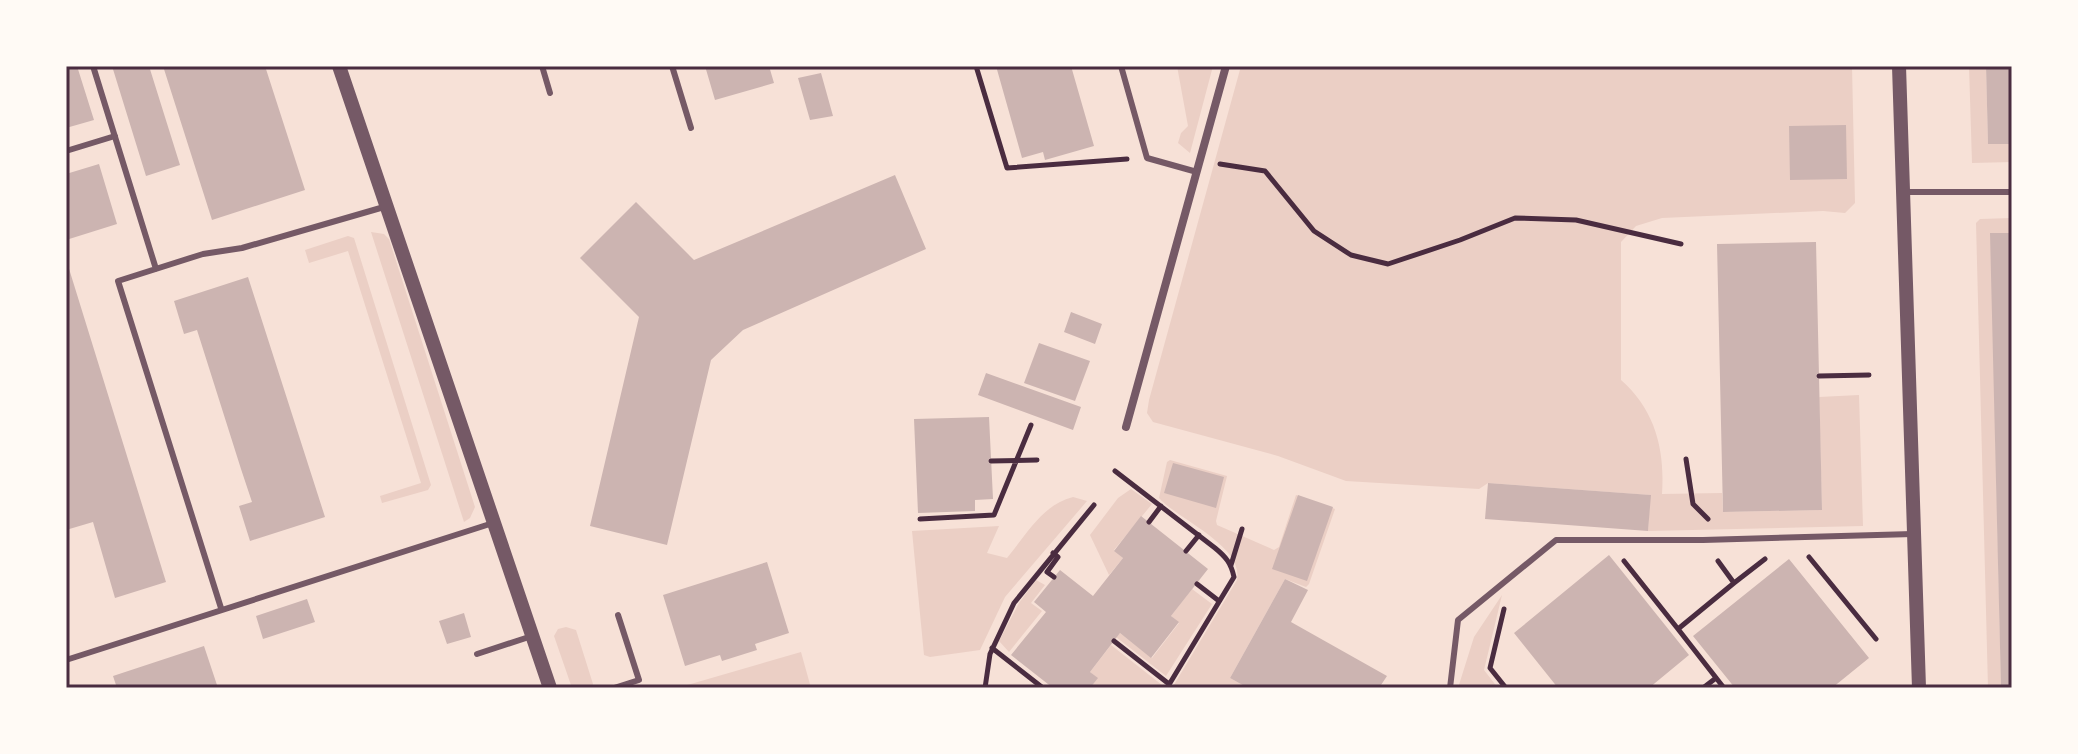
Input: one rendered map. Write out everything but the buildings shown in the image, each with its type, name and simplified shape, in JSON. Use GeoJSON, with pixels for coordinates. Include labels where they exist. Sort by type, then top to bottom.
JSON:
{"type":"FeatureCollection","features":[{"type":"Feature","properties":{"kind":"street"},"geometry":{"type":"LineString","coordinates":[[339,66],[550,688]]}},
{"type":"Feature","properties":{"kind":"street"},"geometry":{"type":"LineString","coordinates":[[1126,427],[1226,66]]}},
{"type":"Feature","properties":{"kind":"street"},"geometry":{"type":"LineString","coordinates":[[1899,66],[1919,688]]}},
{"type":"Feature","properties":{"kind":"lane"},"geometry":{"type":"LineString","coordinates":[[93,66],[156,269]]}},
{"type":"Feature","properties":{"kind":"lane"},"geometry":{"type":"LineString","coordinates":[[542,66],[550,93]]}},
{"type":"Feature","properties":{"kind":"lane"},"geometry":{"type":"LineString","coordinates":[[672,66],[691,128]]}},
{"type":"Feature","properties":{"kind":"lane"},"geometry":{"type":"LineString","coordinates":[[1121,66],[1147,158],[1197,172]]}},
{"type":"Feature","properties":{"kind":"lane"},"geometry":{"type":"LineString","coordinates":[[66,151],[115,136]]}},
{"type":"Feature","properties":{"kind":"lane"},"geometry":{"type":"LineString","coordinates":[[1905,192],[2012,192]]}},
{"type":"Feature","properties":{"kind":"lane"},"geometry":{"type":"LineString","coordinates":[[221,608],[118,281],[203,254],[242,248],[387,206]]}},
{"type":"Feature","properties":{"kind":"lane"},"geometry":{"type":"LineString","coordinates":[[66,660],[494,523]]}},
{"type":"Feature","properties":{"kind":"lane"},"geometry":{"type":"LineString","coordinates":[[1450,688],[1458,620],[1556,540],[1732,540],[1914,534]]}},
{"type":"Feature","properties":{"kind":"lane"},"geometry":{"type":"LineString","coordinates":[[614,688],[639,680],[618,615]]}},
{"type":"Feature","properties":{"kind":"lane"},"geometry":{"type":"LineString","coordinates":[[477,654],[532,636]]}},
{"type":"Feature","properties":{"kind":"path"},"geometry":{"type":"LineString","coordinates":[[976,66],[1007,168],[1147,158]]}},
{"type":"Feature","properties":{"kind":"path"},"geometry":{"type":"LineString","coordinates":[[1200,160],[1265,171],[1314,231],[1351,255],[1388,264],[1515,218],[1576,220],[1681,244]]}},
{"type":"Feature","properties":{"kind":"path"},"geometry":{"type":"LineString","coordinates":[[1819,376],[1869,375]]}},
{"type":"Feature","properties":{"kind":"path"},"geometry":{"type":"LineString","coordinates":[[920,519],[994,515],[1031,425]]}},
{"type":"Feature","properties":{"kind":"path"},"geometry":{"type":"LineString","coordinates":[[1686,459],[1693,504],[1732,540]]}},
{"type":"Feature","properties":{"kind":"path"},"geometry":{"type":"LineString","coordinates":[[991,461],[1037,460]]}},
{"type":"Feature","properties":{"kind":"path"},"geometry":{"type":"LineString","coordinates":[[1114,641],[1168,686],[1234,577],[1227,558],[1115,471]]}},
{"type":"Feature","properties":{"kind":"path"},"geometry":{"type":"LineString","coordinates":[[985,688],[992,648],[1014,603],[1094,505]]}},
{"type":"Feature","properties":{"kind":"path"},"geometry":{"type":"LineString","coordinates":[[1149,522],[1161,506]]}},
{"type":"Feature","properties":{"kind":"path"},"geometry":{"type":"LineString","coordinates":[[1231,565],[1242,529]]}},
{"type":"Feature","properties":{"kind":"path"},"geometry":{"type":"LineString","coordinates":[[1186,551],[1199,535]]}},
{"type":"Feature","properties":{"kind":"path"},"geometry":{"type":"LineString","coordinates":[[1703,540],[1734,583]]}},
{"type":"Feature","properties":{"kind":"path"},"geometry":{"type":"LineString","coordinates":[[1803,550],[1876,639]]}},
{"type":"Feature","properties":{"kind":"path"},"geometry":{"type":"LineString","coordinates":[[1616,551],[1724,688]]}},
{"type":"Feature","properties":{"kind":"path"},"geometry":{"type":"LineString","coordinates":[[1053,553],[1058,557],[1047,572],[1054,577]]}},
{"type":"Feature","properties":{"kind":"path"},"geometry":{"type":"LineString","coordinates":[[1678,629],[1774,553]]}},
{"type":"Feature","properties":{"kind":"path"},"geometry":{"type":"LineString","coordinates":[[1197,584],[1219,601]]}},
{"type":"Feature","properties":{"kind":"path"},"geometry":{"type":"LineString","coordinates":[[1505,603],[1490,668],[1506,688]]}},
{"type":"Feature","properties":{"kind":"path"},"geometry":{"type":"LineString","coordinates":[[992,648],[1043,688]]}},
{"type":"Feature","properties":{"kind":"path"},"geometry":{"type":"LineString","coordinates":[[1703,688],[1716,678]]}},
{"type":"Feature","properties":{"kind":"shaded area"},"geometry":{"type":"Polygon","coordinates":[[[1177,66],[1213,66],[1190,153],[1178,143],[1181,133],[1188,126],[1177,66]]]}},
{"type":"Feature","properties":{"kind":"shaded area"},"geometry":{"type":"Polygon","coordinates":[[[1241,66],[1852,66],[1855,203],[1845,213],[1823,211],[1662,218],[1636,226],[1621,242],[1621,380],[1650,417],[1662,461],[1662,494],[1722,493],[1723,512],[1822,510],[1819,397],[1859,395],[1863,526],[1648,531],[1650,495],[1488,483],[1479,489],[1346,481],[1278,456],[1153,422],[1147,413],[1149,400],[1241,66]]]}},
{"type":"Feature","properties":{"kind":"shaded area"},"geometry":{"type":"Polygon","coordinates":[[[1969,66],[1986,66],[1988,144],[2012,144],[2012,162],[1972,163],[1969,66]]]}},
{"type":"Feature","properties":{"kind":"shaded area"},"geometry":{"type":"Polygon","coordinates":[[[2012,218],[2012,233],[1991,233],[2001,688],[1988,688],[1976,223],[1980,219],[2012,218]]]}},
{"type":"Feature","properties":{"kind":"shaded area"},"geometry":{"type":"Polygon","coordinates":[[[371,232],[384,234],[389,239],[475,507],[470,518],[464,522],[371,232]]]}},
{"type":"Feature","properties":{"kind":"shaded area"},"geometry":{"type":"Polygon","coordinates":[[[348,236],[354,238],[431,485],[428,490],[382,503],[380,496],[421,483],[348,251],[309,263],[305,250],[348,236]]]}},
{"type":"Feature","properties":{"kind":"shaded area"},"geometry":{"type":"Polygon","coordinates":[[[1170,460],[1227,476],[1217,525],[1274,550],[1279,547],[1296,495],[1335,509],[1309,584],[1306,587],[1285,579],[1230,678],[1248,688],[1172,688],[1237,580],[1231,556],[1221,545],[1159,498],[1170,460]]]}},
{"type":"Feature","properties":{"kind":"shaded area"},"geometry":{"type":"Polygon","coordinates":[[[1131,489],[1152,504],[1114,550],[1123,558],[1109,575],[1090,535],[1118,498],[1131,489]]]}},
{"type":"Feature","properties":{"kind":"shaded area"},"geometry":{"type":"Polygon","coordinates":[[[1073,497],[1087,501],[1005,597],[980,650],[930,657],[924,655],[912,531],[999,526],[987,553],[1007,558],[1044,513],[1073,497]]]}},
{"type":"Feature","properties":{"kind":"shaded area"},"geometry":{"type":"Polygon","coordinates":[[[1036,580],[1045,585],[1031,603],[1042,611],[1009,652],[999,641],[1019,603],[1036,580]]]}},
{"type":"Feature","properties":{"kind":"shaded area"},"geometry":{"type":"Polygon","coordinates":[[[1192,589],[1212,604],[1166,676],[1116,637],[1120,633],[1152,658],[1179,623],[1171,616],[1192,589]]]}},
{"type":"Feature","properties":{"kind":"shaded area"},"geometry":{"type":"Polygon","coordinates":[[[1502,595],[1484,670],[1498,688],[1458,688],[1474,637],[1502,595]]]}},
{"type":"Feature","properties":{"kind":"shaded area"},"geometry":{"type":"Polygon","coordinates":[[[566,627],[576,630],[593,684],[591,688],[572,688],[554,636],[558,629],[566,627]]]}},
{"type":"Feature","properties":{"kind":"shaded area"},"geometry":{"type":"Polygon","coordinates":[[[1111,645],[1162,685],[1160,688],[1090,688],[1097,678],[1090,672],[1111,645]]]}},
{"type":"Feature","properties":{"kind":"shaded area"},"geometry":{"type":"Polygon","coordinates":[[[801,652],[811,688],[677,688],[801,652]]]}}]}
